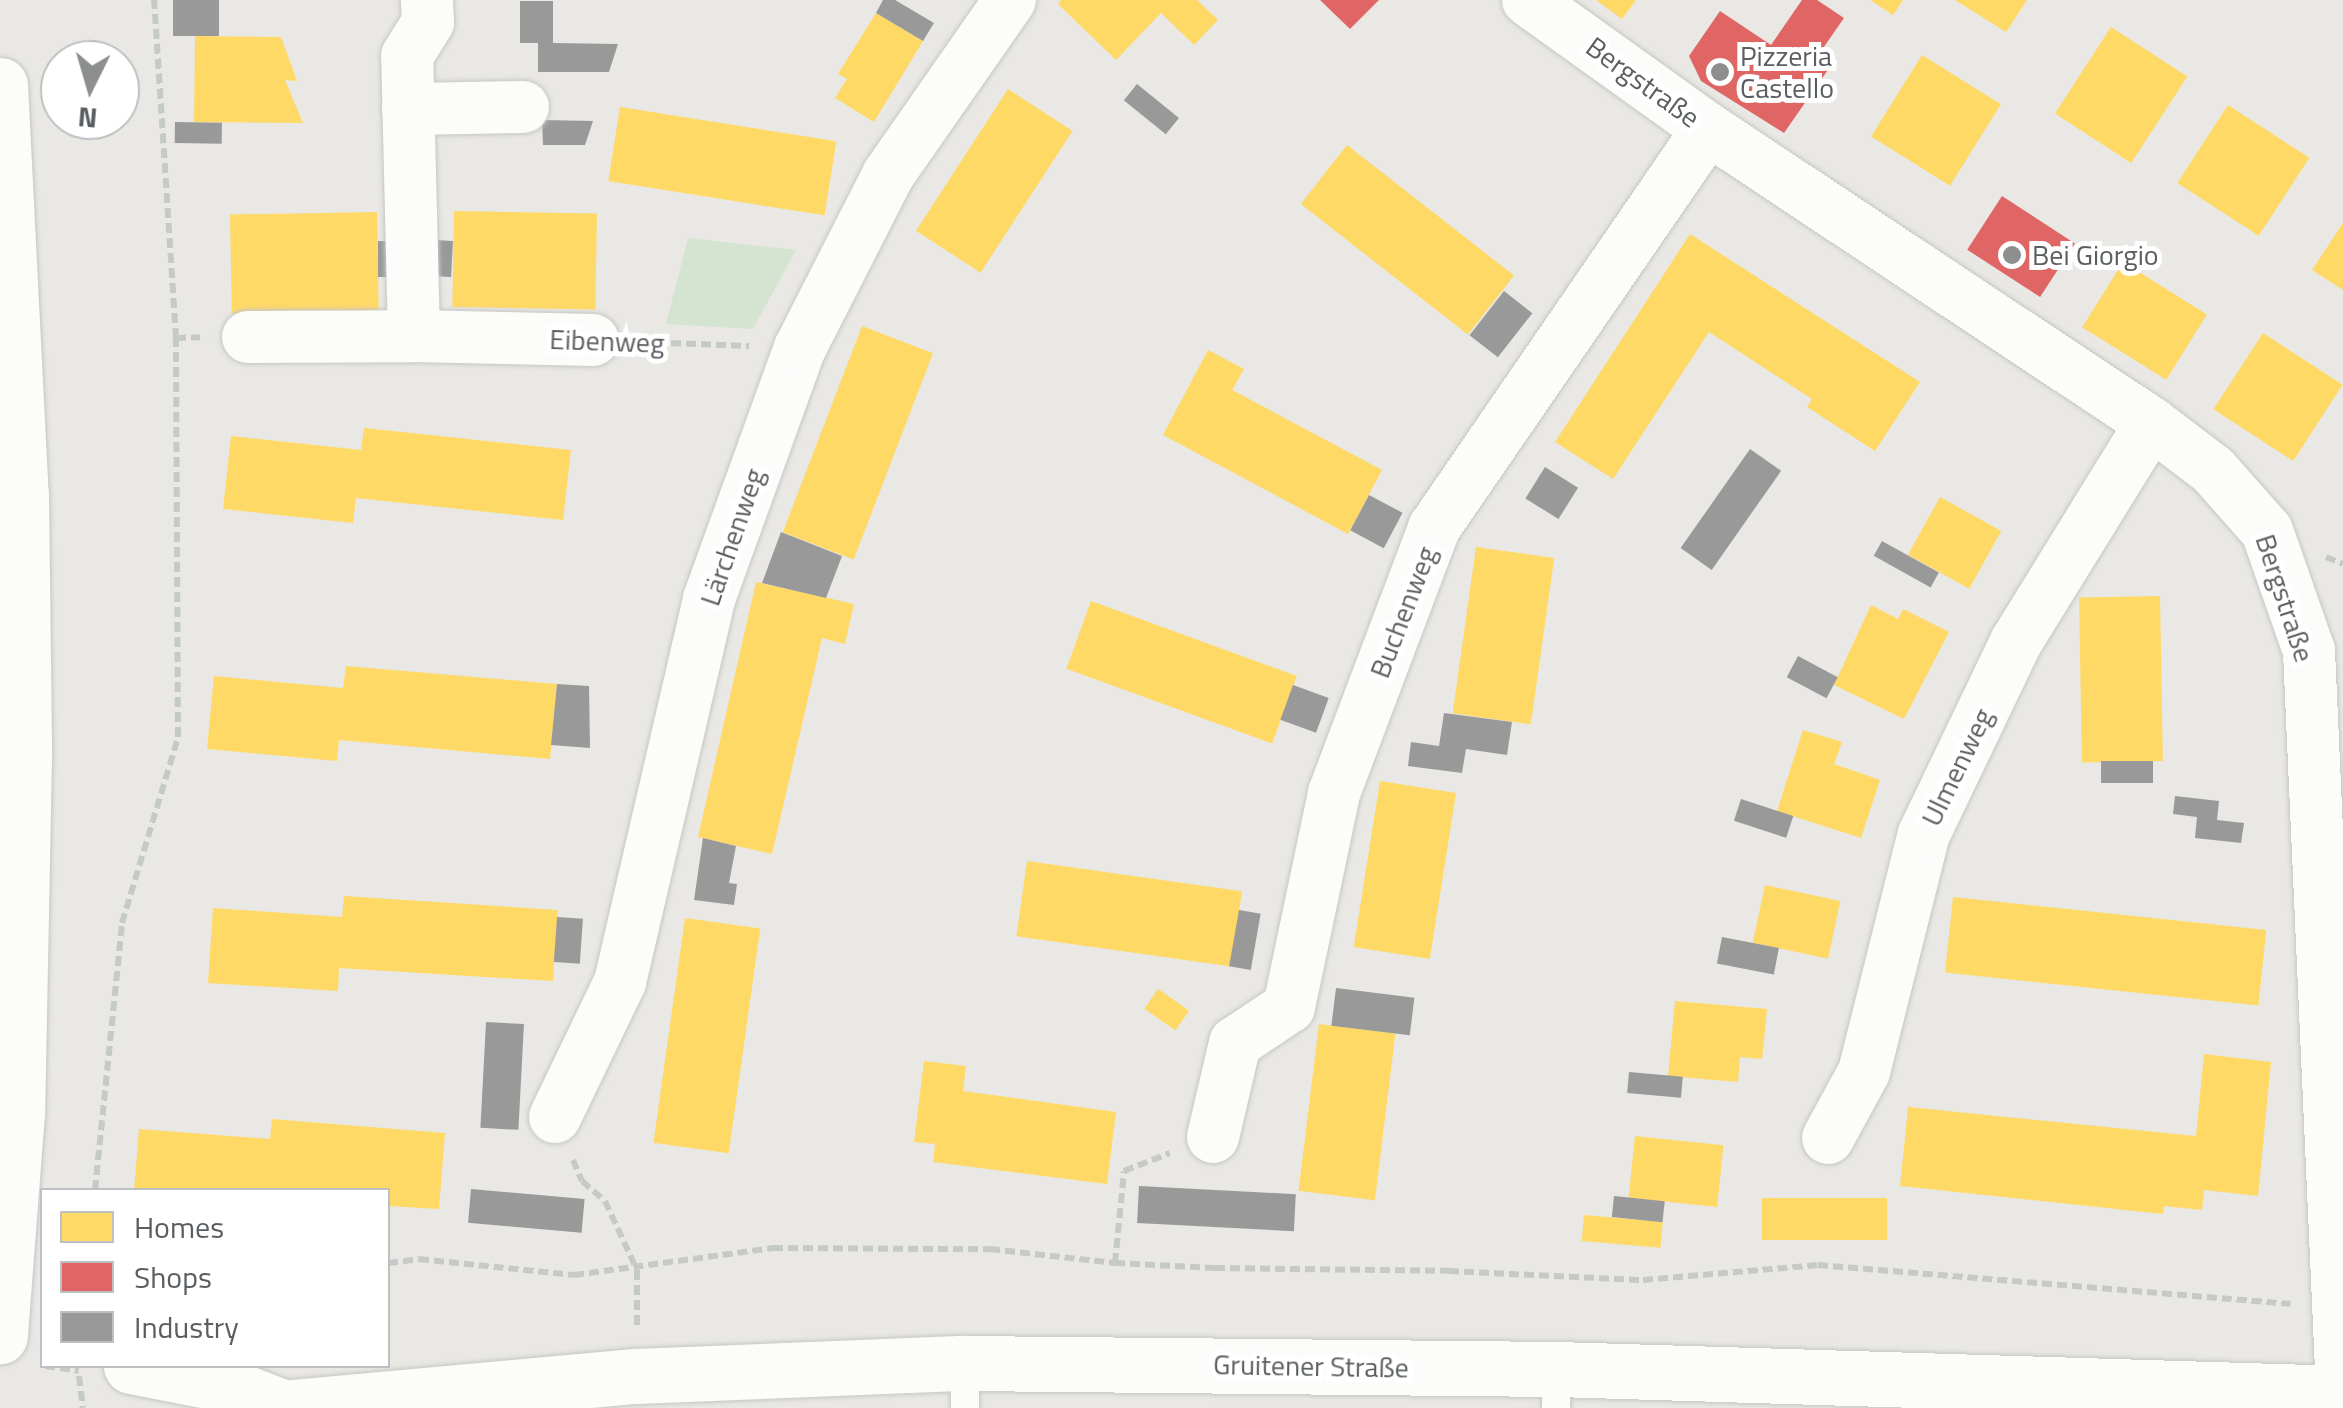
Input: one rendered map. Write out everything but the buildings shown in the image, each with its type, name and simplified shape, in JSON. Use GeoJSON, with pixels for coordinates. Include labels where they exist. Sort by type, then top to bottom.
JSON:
{"type":"FeatureCollection","features":[{"type":"Feature","properties":{"kind":"main road"},"geometry":{"type":"LineString","coordinates":[[0,85],[21,494],[24,738],[16,1112],[25,1280],[0,1336]]}},
{"type":"Feature","properties":{"kind":"main road"},"geometry":{"type":"LineString","coordinates":[[142,1368],[223,1384],[284,1408]]}},
{"type":"Feature","properties":{"kind":"main road","name":"Gruitener Straße"},"geometry":{"type":"LineString","coordinates":[[284,1408],[638,1376],[965,1386],[2342,1393]]}},
{"type":"Feature","properties":{"kind":"street"},"geometry":{"type":"LineString","coordinates":[[414,336],[407,56],[428,22],[428,0]]}},
{"type":"Feature","properties":{"kind":"street","name":"Lärchenweg"},"geometry":{"type":"LineString","coordinates":[[555,1117],[620,982],[709,599],[800,348],[888,175],[1010,0]]}},
{"type":"Feature","properties":{"kind":"street","name":"Bergstraße"},"geometry":{"type":"LineString","coordinates":[[1528,0],[1708,129],[2151,423],[2213,470],[2267,530],[2308,651],[2342,1393]]}},
{"type":"Feature","properties":{"kind":"street"},"geometry":{"type":"LineString","coordinates":[[408,109],[523,107]]}},
{"type":"Feature","properties":{"kind":"street","name":"Buchenweg"},"geometry":{"type":"LineString","coordinates":[[1213,1137],[1236,1042],[1289,1007],[1334,793],[1434,528],[1708,129]]}},
{"type":"Feature","properties":{"kind":"street","name":"Eibenweg"},"geometry":{"type":"LineString","coordinates":[[248,336],[593,340]]}},
{"type":"Feature","properties":{"kind":"street","name":"Ulmenweg"},"geometry":{"type":"LineString","coordinates":[[1828,1138],[1864,1072],[1924,834],[2016,642],[2151,423]]}},
{"type":"Feature","properties":{"kind":"path"},"geometry":{"type":"LineString","coordinates":[[95,1188],[122,923],[178,737],[176,338],[154,0]]}},
{"type":"Feature","properties":{"kind":"path","name":"Eibenweg"},"geometry":{"type":"LineString","coordinates":[[593,340],[800,348]]}},
{"type":"Feature","properties":{"kind":"path"},"geometry":{"type":"LineString","coordinates":[[555,1117],[582,1181],[605,1201],[637,1270]]}},
{"type":"Feature","properties":{"kind":"path"},"geometry":{"type":"LineString","coordinates":[[1115,1263],[1124,1171]]}},
{"type":"Feature","properties":{"kind":"path"},"geometry":{"type":"LineString","coordinates":[[390,1263],[419,1259],[574,1275],[637,1270],[772,1248],[990,1248],[1115,1263],[1643,1280],[1818,1265],[2340,1308]]}},
{"type":"Feature","properties":{"kind":"path"},"geometry":{"type":"LineString","coordinates":[[59,1368],[79,1371],[83,1408]]}},
{"type":"Feature","properties":{"kind":"green space"},"geometry":{"type":"Polygon","coordinates":[[[688,238],[796,250],[753,329],[666,324],[688,238]]]}},
{"type":"Feature","properties":{"kind":"place","name":"Pizzeria Castello"},"geometry":{"type":"Point","coordinates":[1720,72]}},
{"type":"Feature","properties":{"kind":"place","name":"Bei Giorgio"},"geometry":{"type":"Point","coordinates":[2012,255]}}]}
